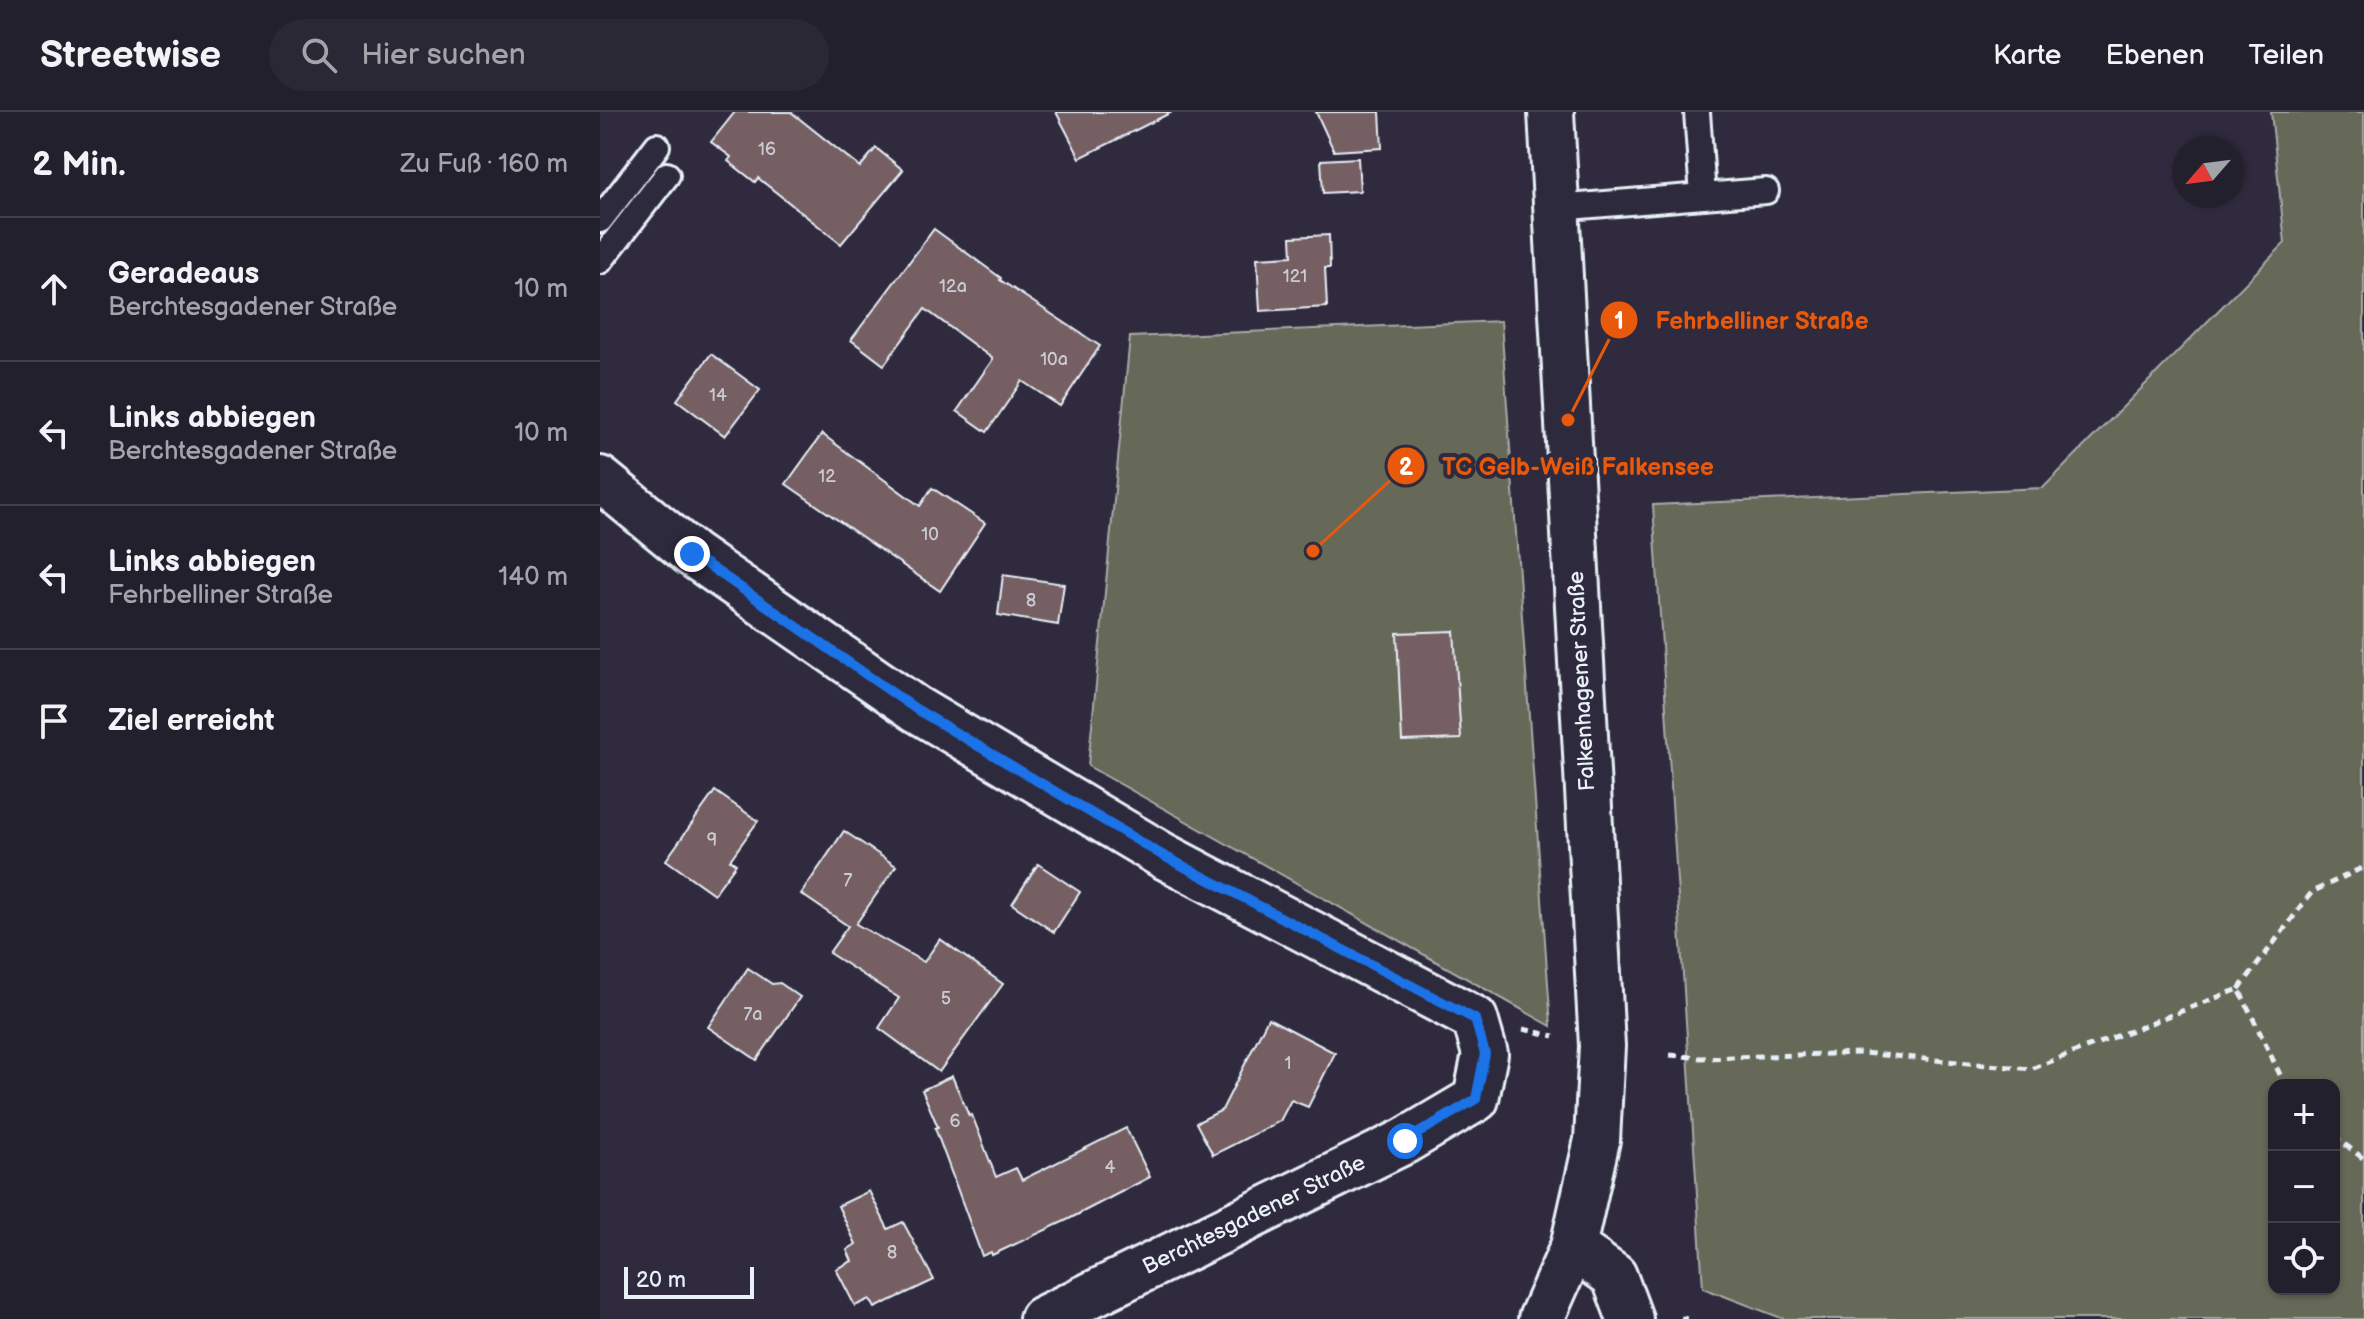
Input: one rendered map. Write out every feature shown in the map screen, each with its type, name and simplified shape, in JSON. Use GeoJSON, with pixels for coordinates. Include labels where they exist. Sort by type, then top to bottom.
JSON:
{"type":"FeatureCollection","features":[{"type":"Feature","properties":{"kind":"street","name":"Falkenhagener Straße"},"geometry":{"type":"LineString","coordinates":[[1541,1319],[1573,1247],[1597,1140],[1602,1046],[1551,112]]}},
{"type":"Feature","properties":{"kind":"street","name":"Berchtesgadener Straße"},"geometry":{"type":"LineString","coordinates":[[600,479],[692,554],[916,709],[1162,855],[1475,1019],[1485,1054],[1476,1099],[1405,1141],[1042,1319]]}},
{"type":"Feature","properties":{"kind":"street"},"geometry":{"type":"LineString","coordinates":[[1573,1247],[1614,1276],[1630,1319]]}},
{"type":"Feature","properties":{"kind":"lane"},"geometry":{"type":"LineString","coordinates":[[1697,112],[1703,196]]}},
{"type":"Feature","properties":{"kind":"lane"},"geometry":{"type":"LineString","coordinates":[[600,220],[657,146]]}},
{"type":"Feature","properties":{"kind":"lane"},"geometry":{"type":"LineString","coordinates":[[600,261],[667,175]]}},
{"type":"Feature","properties":{"kind":"lane"},"geometry":{"type":"LineString","coordinates":[[1556,208],[1766,191]]}},
{"type":"Feature","properties":{"kind":"path"},"geometry":{"type":"LineString","coordinates":[[1670,1055],[1701,1058],[1862,1053],[2031,1069],[2239,989],[2312,892],[2364,867]]}},
{"type":"Feature","properties":{"kind":"path"},"geometry":{"type":"LineString","coordinates":[[2239,989],[2282,1079]]}},
{"type":"Feature","properties":{"kind":"path"},"geometry":{"type":"LineString","coordinates":[[2340,1141],[2364,1159]]}},
{"type":"Feature","properties":{"kind":"green space"},"geometry":{"type":"Polygon","coordinates":[[[2271,112],[2364,112],[2364,1319],[1784,1319],[1703,1288],[1653,505],[2043,488],[2285,243],[2271,112]]]}},
{"type":"Feature","properties":{"kind":"green space"},"geometry":{"type":"Polygon","coordinates":[[[1501,321],[1551,1026],[1088,766],[1130,337],[1501,321]]]}},
{"type":"Feature","properties":{"kind":"building"},"geometry":{"type":"Polygon","coordinates":[[[735,112],[791,112],[860,167],[876,148],[903,170],[841,244],[758,178],[755,182],[728,161],[731,157],[711,142],[735,112]]]}},
{"type":"Feature","properties":{"kind":"building"},"geometry":{"type":"Polygon","coordinates":[[[1056,112],[1172,112],[1080,158],[1056,112]]]}},
{"type":"Feature","properties":{"kind":"building"},"geometry":{"type":"Polygon","coordinates":[[[1316,112],[1380,112],[1382,148],[1334,151],[1316,112]]]}},
{"type":"Feature","properties":{"kind":"building"},"geometry":{"type":"Polygon","coordinates":[[[1358,158],[1360,191],[1323,193],[1321,160],[1358,158]]]}},
{"type":"Feature","properties":{"kind":"building"},"geometry":{"type":"Polygon","coordinates":[[[934,229],[1000,280],[1100,346],[1060,406],[1022,381],[987,432],[957,411],[993,359],[925,309],[884,365],[851,340],[934,229]]]}},
{"type":"Feature","properties":{"kind":"building"},"geometry":{"type":"Polygon","coordinates":[[[1329,235],[1330,268],[1325,268],[1327,307],[1260,311],[1257,258],[1292,256],[1291,237],[1329,235]]]}},
{"type":"Feature","properties":{"kind":"building"},"geometry":{"type":"Polygon","coordinates":[[[711,354],[760,390],[725,436],[677,400],[711,354]]]}},
{"type":"Feature","properties":{"kind":"building"},"geometry":{"type":"Polygon","coordinates":[[[822,434],[920,506],[932,488],[985,523],[940,591],[786,484],[822,434]]]}},
{"type":"Feature","properties":{"kind":"building"},"geometry":{"type":"Polygon","coordinates":[[[1003,575],[1064,584],[1058,625],[998,615],[1003,575]]]}},
{"type":"Feature","properties":{"kind":"building"},"geometry":{"type":"Polygon","coordinates":[[[1454,631],[1461,739],[1402,741],[1397,633],[1454,631]]]}},
{"type":"Feature","properties":{"kind":"building"},"geometry":{"type":"Polygon","coordinates":[[[715,791],[758,821],[730,860],[736,864],[714,894],[666,860],[715,791]]]}},
{"type":"Feature","properties":{"kind":"building"},"geometry":{"type":"Polygon","coordinates":[[[844,831],[896,866],[856,924],[924,962],[940,939],[1003,984],[939,1072],[879,1028],[899,998],[829,953],[848,926],[801,894],[844,831]]]}},
{"type":"Feature","properties":{"kind":"building"},"geometry":{"type":"Polygon","coordinates":[[[1038,864],[1080,892],[1054,932],[1012,904],[1038,864]]]}},
{"type":"Feature","properties":{"kind":"building"},"geometry":{"type":"Polygon","coordinates":[[[748,968],[772,984],[780,983],[800,997],[757,1060],[708,1027],[748,968]]]}},
{"type":"Feature","properties":{"kind":"building"},"geometry":{"type":"Polygon","coordinates":[[[1268,1018],[1335,1053],[1308,1107],[1291,1100],[1280,1121],[1213,1155],[1196,1123],[1222,1110],[1268,1018]]]}},
{"type":"Feature","properties":{"kind":"building"},"geometry":{"type":"Polygon","coordinates":[[[952,1076],[969,1116],[972,1115],[996,1177],[1016,1168],[1022,1180],[1126,1128],[1150,1177],[1067,1220],[992,1255],[991,1252],[982,1256],[935,1128],[938,1127],[922,1090],[952,1076]]]}},
{"type":"Feature","properties":{"kind":"building"},"geometry":{"type":"Polygon","coordinates":[[[869,1191],[888,1229],[903,1222],[934,1280],[875,1308],[870,1299],[855,1306],[836,1269],[852,1261],[847,1250],[856,1244],[838,1206],[869,1191]]]}},
{"type":"Feature","properties":{"kind":"place","name":"Fehrbelliner Straße"},"geometry":{"type":"Point","coordinates":[1568,420]}},
{"type":"Feature","properties":{"kind":"place","name":"TC Gelb-Weiß Falkensee"},"geometry":{"type":"Point","coordinates":[1313,551]}},
{"type":"Feature","properties":{"kind":"route"},"geometry":{"type":"LineString","coordinates":[[692,554],[916,709],[1162,855],[1475,1019],[1485,1054],[1476,1099],[1405,1141]]}}]}
